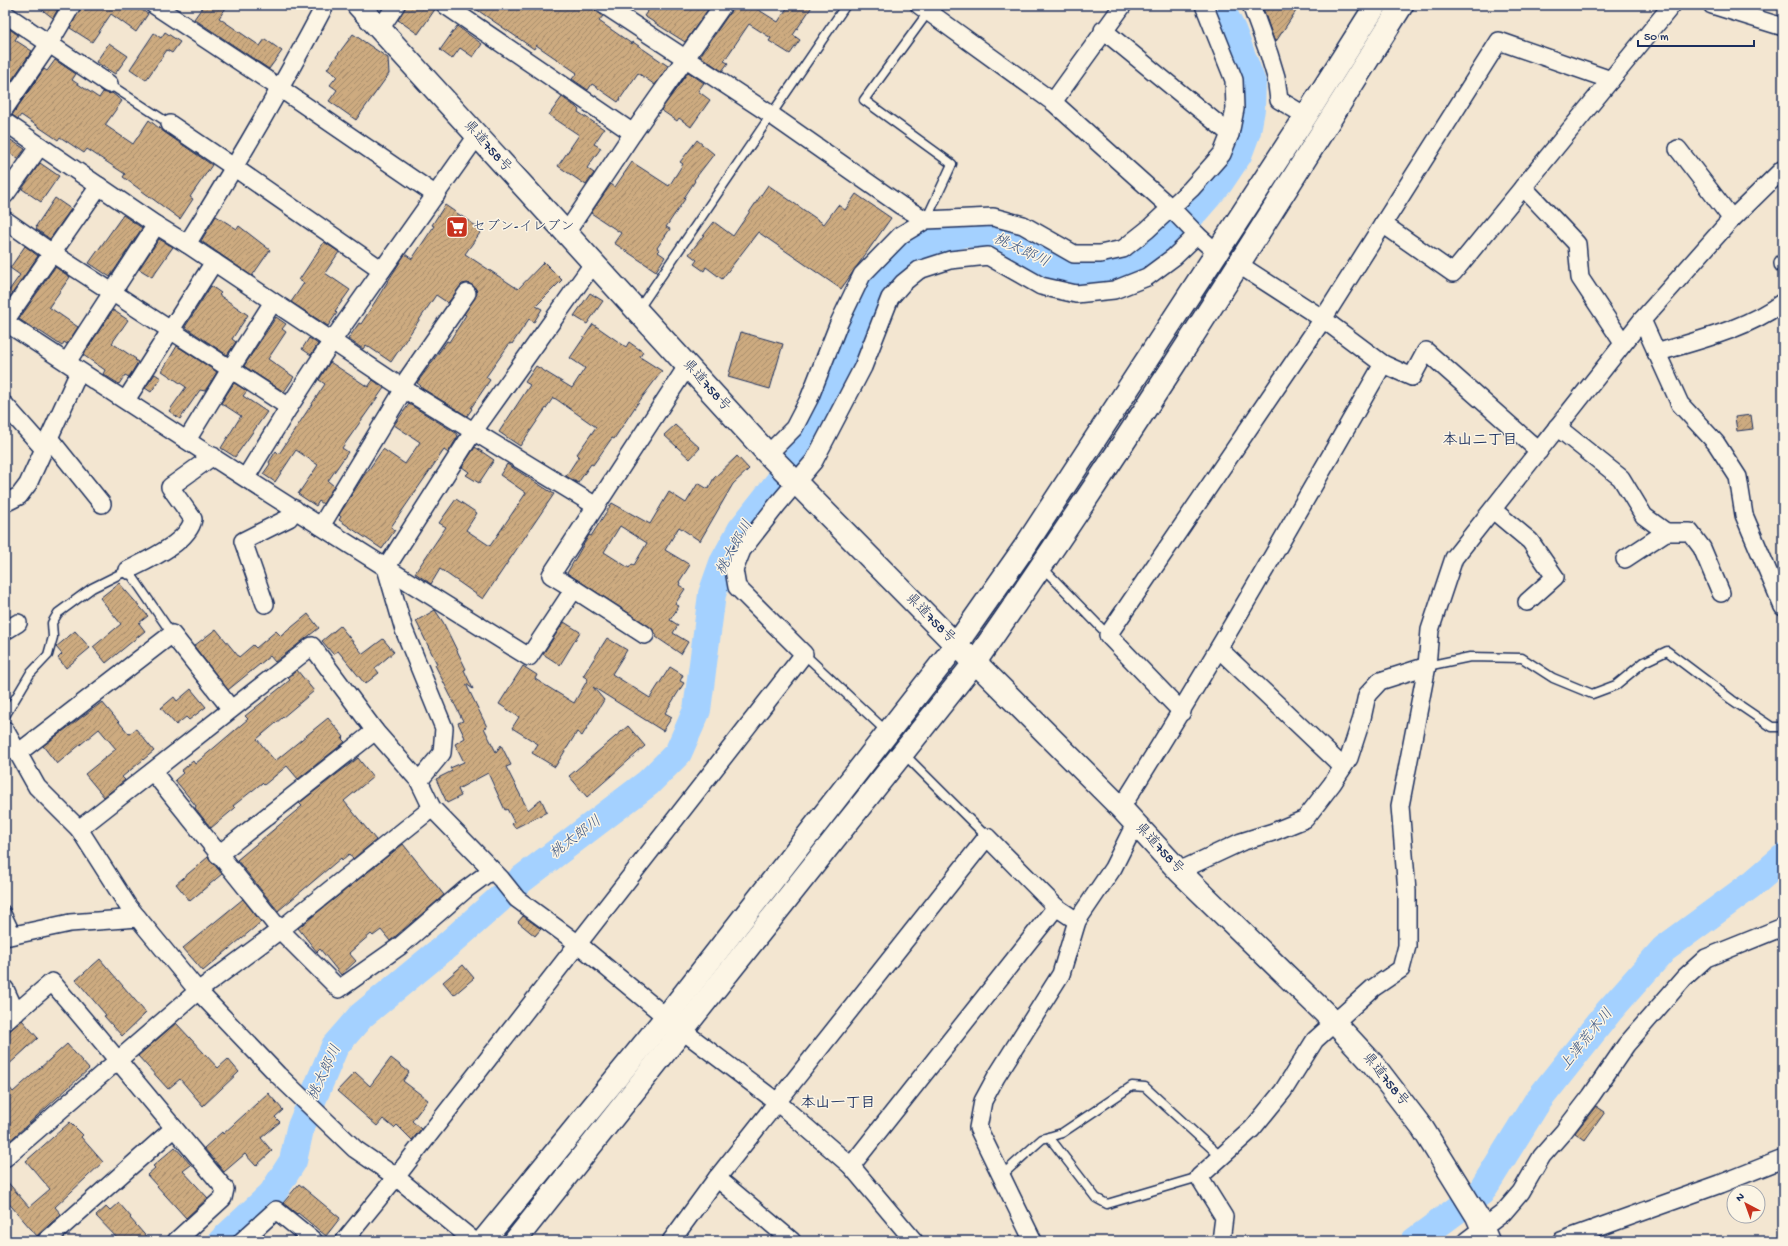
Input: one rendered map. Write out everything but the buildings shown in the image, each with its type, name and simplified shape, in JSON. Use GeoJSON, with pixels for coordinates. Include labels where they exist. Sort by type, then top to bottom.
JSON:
{"type":"FeatureCollection","features":[{"type":"Feature","properties":{"kind":"street"},"geometry":{"type":"LineString","coordinates":[[5,108],[49,44],[72,5]]}},
{"type":"Feature","properties":{"kind":"street"},"geometry":{"type":"LineString","coordinates":[[154,5],[281,89],[436,195]]}},
{"type":"Feature","properties":{"kind":"street"},"geometry":{"type":"LineString","coordinates":[[187,244],[235,168],[281,89],[325,5]]}},
{"type":"Feature","properties":{"kind":"street","name":"県道758号"},"geometry":{"type":"LineString","coordinates":[[358,5],[768,454],[956,645],[1122,808],[1179,871],[1334,1022],[1373,1064],[1423,1129],[1456,1182],[1479,1232]]}},
{"type":"Feature","properties":{"kind":"street"},"geometry":{"type":"LineString","coordinates":[[380,29],[396,5]]}},
{"type":"Feature","properties":{"kind":"street"},"geometry":{"type":"LineString","coordinates":[[445,5],[633,133]]}},
{"type":"Feature","properties":{"kind":"street"},"geometry":{"type":"LineString","coordinates":[[604,5],[770,114],[900,205],[926,220]]}},
{"type":"Feature","properties":{"kind":"street"},"geometry":{"type":"LineString","coordinates":[[566,233],[633,133],[723,5]]}},
{"type":"Feature","properties":{"kind":"street"},"geometry":{"type":"LineString","coordinates":[[1053,102],[1103,30],[1123,5]]}},
{"type":"Feature","properties":{"kind":"street"},"geometry":{"type":"LineString","coordinates":[[768,454],[794,428],[809,399],[839,324],[862,275],[901,235],[926,220],[993,217],[1023,225],[1074,254],[1100,254],[1123,249],[1171,208],[1204,176],[1222,154],[1230,134],[1235,108],[1234,80],[1204,5]]}},
{"type":"Feature","properties":{"kind":"street"},"geometry":{"type":"LineString","coordinates":[[1251,5],[1269,54],[1276,78],[1279,100],[1306,116]]}},
{"type":"Feature","properties":{"kind":"street"},"geometry":{"type":"LineString","coordinates":[[483,1241],[666,1017],[956,645],[1024,548],[1306,116],[1376,5]]}},
{"type":"Feature","properties":{"kind":"street"},"geometry":{"type":"LineString","coordinates":[[515,1241],[975,662],[1042,566],[1238,264],[1402,5]]}},
{"type":"Feature","properties":{"kind":"street"},"geometry":{"type":"LineString","coordinates":[[1383,224],[1453,273],[1672,5]]}},
{"type":"Feature","properties":{"kind":"street"},"geometry":{"type":"LineString","coordinates":[[1712,5],[1753,10],[1783,27]]}},
{"type":"Feature","properties":{"kind":"street"},"geometry":{"type":"LineString","coordinates":[[926,7],[1053,102],[1171,208],[1217,253]]}},
{"type":"Feature","properties":{"kind":"street"},"geometry":{"type":"LineString","coordinates":[[5,14],[109,84]]}},
{"type":"Feature","properties":{"kind":"street"},"geometry":{"type":"LineString","coordinates":[[1103,30],[1230,134]]}},
{"type":"Feature","properties":{"kind":"street"},"geometry":{"type":"LineString","coordinates":[[1182,712],[1108,635],[1323,319],[1499,41],[1611,80]]}},
{"type":"Feature","properties":{"kind":"street"},"geometry":{"type":"LineString","coordinates":[[5,122],[156,225],[187,244],[403,388],[596,506]]}},
{"type":"Feature","properties":{"kind":"street"},"geometry":{"type":"LineString","coordinates":[[170,124],[382,270]]}},
{"type":"Feature","properties":{"kind":"street"},"geometry":{"type":"LineString","coordinates":[[246,477],[332,341],[477,136]]}},
{"type":"Feature","properties":{"kind":"street"},"geometry":{"type":"LineString","coordinates":[[5,194],[40,146]]}},
{"type":"Feature","properties":{"kind":"street"},"geometry":{"type":"LineString","coordinates":[[1678,149],[1732,219]]}},
{"type":"Feature","properties":{"kind":"street"},"geometry":{"type":"LineString","coordinates":[[1221,1241],[1224,1217],[1200,1177],[1252,1129],[1284,1091],[1314,1040],[1373,988],[1401,969],[1407,946],[1407,891],[1400,806],[1427,666],[1430,630],[1454,558],[1642,320],[1732,219],[1783,169]]}},
{"type":"Feature","properties":{"kind":"street"},"geometry":{"type":"LineString","coordinates":[[99,186],[5,322],[386,568],[529,657],[574,589]]}},
{"type":"Feature","properties":{"kind":"street"},"geometry":{"type":"LineString","coordinates":[[1523,187],[1577,244],[1580,278],[1623,343]]}},
{"type":"Feature","properties":{"kind":"street"},"geometry":{"type":"LineString","coordinates":[[5,220],[52,253],[289,407]]}},
{"type":"Feature","properties":{"kind":"street"},"geometry":{"type":"LineString","coordinates":[[5,503],[19,496],[28,484],[46,443],[73,367],[113,292],[156,225]]}},
{"type":"Feature","properties":{"kind":"street"},"geometry":{"type":"LineString","coordinates":[[344,1241],[396,1177],[577,943],[804,654],[737,587],[734,570],[742,550],[814,461],[859,374],[890,298],[903,283],[919,270],[950,260],[988,256],[1041,286],[1076,294],[1114,290],[1147,277],[1174,257],[1196,234]]}},
{"type":"Feature","properties":{"kind":"street"},"geometry":{"type":"LineString","coordinates":[[126,400],[214,262]]}},
{"type":"Feature","properties":{"kind":"street"},"geometry":{"type":"LineString","coordinates":[[419,781],[442,753],[444,728],[404,630],[386,568],[473,432],[593,264]]}},
{"type":"Feature","properties":{"kind":"street"},"geometry":{"type":"LineString","coordinates":[[1238,264],[1323,319],[1383,364],[1412,377],[1426,351],[1539,451]]}},
{"type":"Feature","properties":{"kind":"street"},"geometry":{"type":"LineString","coordinates":[[321,526],[403,388],[467,293]]}},
{"type":"Feature","properties":{"kind":"street"},"geometry":{"type":"LineString","coordinates":[[187,440],[230,368],[273,302]]}},
{"type":"Feature","properties":{"kind":"street"},"geometry":{"type":"LineString","coordinates":[[1656,353],[1742,325],[1774,309],[1783,302]]}},
{"type":"Feature","properties":{"kind":"street"},"geometry":{"type":"LineString","coordinates":[[1642,320],[1680,404],[1716,443],[1738,477],[1744,515],[1783,607]]}},
{"type":"Feature","properties":{"kind":"street"},"geometry":{"type":"LineString","coordinates":[[1122,808],[1182,712],[1383,364]]}},
{"type":"Feature","properties":{"kind":"street"},"geometry":{"type":"LineString","coordinates":[[645,635],[551,575],[688,365]]}},
{"type":"Feature","properties":{"kind":"street"},"geometry":{"type":"LineString","coordinates":[[5,405],[46,443],[102,504]]}},
{"type":"Feature","properties":{"kind":"street"},"geometry":{"type":"LineString","coordinates":[[1557,427],[1621,478],[1644,516],[1666,532]]}},
{"type":"Feature","properties":{"kind":"street"},"geometry":{"type":"LineString","coordinates":[[128,570],[155,556],[184,536],[192,527],[193,519],[170,487],[212,456]]}},
{"type":"Feature","properties":{"kind":"street"},"geometry":{"type":"LineString","coordinates":[[265,604],[243,541],[289,518],[295,509]]}},
{"type":"Feature","properties":{"kind":"street"},"geometry":{"type":"LineString","coordinates":[[1493,510],[1530,541],[1555,577],[1527,602]]}},
{"type":"Feature","properties":{"kind":"street"},"geometry":{"type":"LineString","coordinates":[[1625,559],[1666,532],[1690,532],[1702,548],[1721,593]]}},
{"type":"Feature","properties":{"kind":"street"},"geometry":{"type":"LineString","coordinates":[[18,753],[172,634],[231,709]]}},
{"type":"Feature","properties":{"kind":"street"},"geometry":{"type":"LineString","coordinates":[[79,829],[312,646],[375,731],[419,781],[432,808],[492,870],[517,899],[577,943],[683,1031],[777,1102],[851,1166],[914,1241]]}},
{"type":"Feature","properties":{"kind":"street"},"geometry":{"type":"LineString","coordinates":[[1219,649],[1343,768]]}},
{"type":"Feature","properties":{"kind":"street"},"geometry":{"type":"LineString","coordinates":[[1179,871],[1241,842],[1273,832],[1305,819],[1349,758],[1362,718],[1366,695],[1380,681],[1427,666]]}},
{"type":"Feature","properties":{"kind":"street"},"geometry":{"type":"LineString","coordinates":[[5,730],[37,787],[79,829],[128,906],[198,991],[278,1075],[355,1149],[396,1177],[474,1241]]}},
{"type":"Feature","properties":{"kind":"street"},"geometry":{"type":"LineString","coordinates":[[218,855],[375,731]]}},
{"type":"Feature","properties":{"kind":"street"},"geometry":{"type":"LineString","coordinates":[[153,772],[218,855],[280,930],[339,989],[400,946],[465,890],[492,870]]}},
{"type":"Feature","properties":{"kind":"street"},"geometry":{"type":"LineString","coordinates":[[5,1158],[198,991],[280,930],[432,808]]}},
{"type":"Feature","properties":{"kind":"street"},"geometry":{"type":"LineString","coordinates":[[1033,1241],[978,1128],[983,1101],[996,1077],[1062,974],[1077,921],[1113,868],[1136,824]]}},
{"type":"Feature","properties":{"kind":"street"},"geometry":{"type":"LineString","coordinates":[[671,1241],[717,1178],[987,837],[1056,907],[1077,921]]}},
{"type":"Feature","properties":{"kind":"street"},"geometry":{"type":"LineString","coordinates":[[851,1166],[1056,907]]}},
{"type":"Feature","properties":{"kind":"street"},"geometry":{"type":"LineString","coordinates":[[11,936],[70,923],[138,918]]}},
{"type":"Feature","properties":{"kind":"street"},"geometry":{"type":"LineString","coordinates":[[1479,1232],[1504,1213],[1521,1192],[1542,1156],[1564,1131],[1591,1096],[1626,1045],[1684,978],[1706,958],[1783,927]]}},
{"type":"Feature","properties":{"kind":"street"},"geometry":{"type":"LineString","coordinates":[[10,1018],[52,982],[119,1060],[225,1189],[224,1198],[176,1241]]}},
{"type":"Feature","properties":{"kind":"street"},"geometry":{"type":"LineString","coordinates":[[5,989],[10,1018]]}},
{"type":"Feature","properties":{"kind":"street"},"geometry":{"type":"LineString","coordinates":[[46,1241],[174,1128]]}},
{"type":"Feature","properties":{"kind":"street"},"geometry":{"type":"LineString","coordinates":[[1561,1241],[1720,1184],[1783,1159]]}},
{"type":"Feature","properties":{"kind":"street"},"geometry":{"type":"LineString","coordinates":[[717,1178],[792,1241]]}},
{"type":"Feature","properties":{"kind":"street"},"geometry":{"type":"LineString","coordinates":[[242,1241],[276,1210],[314,1241]]}},
{"type":"Feature","properties":{"kind":"lane"},"geometry":{"type":"LineString","coordinates":[[637,312],[770,114],[846,5]]}},
{"type":"Feature","properties":{"kind":"lane"},"geometry":{"type":"LineString","coordinates":[[926,7],[864,100],[952,164],[926,220]]}},
{"type":"Feature","properties":{"kind":"lane"},"geometry":{"type":"LineString","coordinates":[[109,84],[170,124]]}},
{"type":"Feature","properties":{"kind":"lane"},"geometry":{"type":"LineString","coordinates":[[1042,566],[1108,635]]}},
{"type":"Feature","properties":{"kind":"lane"},"geometry":{"type":"LineString","coordinates":[[5,716],[30,674],[48,655],[53,638],[52,623],[58,614],[92,588],[128,570],[172,634]]}},
{"type":"Feature","properties":{"kind":"lane"},"geometry":{"type":"LineString","coordinates":[[1427,666],[1470,658],[1522,658],[1553,678],[1592,694],[1616,685],[1644,662],[1667,651],[1732,700],[1772,727],[1783,727]]}},
{"type":"Feature","properties":{"kind":"lane"},"geometry":{"type":"LineString","coordinates":[[804,654],[888,733]]}},
{"type":"Feature","properties":{"kind":"lane"},"geometry":{"type":"LineString","coordinates":[[904,753],[987,837]]}},
{"type":"Feature","properties":{"kind":"lane"},"geometry":{"type":"LineString","coordinates":[[5,910],[11,936]]}},
{"type":"Feature","properties":{"kind":"lane"},"geometry":{"type":"LineString","coordinates":[[1001,1176],[1042,1139],[1062,1133],[1132,1086],[1145,1086],[1221,1157]]}},
{"type":"Feature","properties":{"kind":"lane"},"geometry":{"type":"LineString","coordinates":[[1049,1137],[1096,1198],[1106,1204],[1200,1177]]}},
{"type":"Feature","properties":{"kind":"waterway","name":"桃太郎川"},"geometry":{"type":"LineString","coordinates":[[222,1241],[272,1194],[293,1161],[300,1129],[335,1046],[361,1016],[451,942],[522,879],[648,783],[678,753],[697,710],[712,594],[723,563],[741,530],[803,451],[821,418],[846,359],[869,295],[881,276],[912,248],[965,233],[993,237],[1063,271],[1089,276],[1120,270],[1150,254],[1175,234],[1220,182],[1238,155],[1247,131],[1251,109],[1252,83],[1232,30],[1219,5]]}},
{"type":"Feature","properties":{"kind":"waterway","name":"上津荒木川"},"geometry":{"type":"LineString","coordinates":[[1415,1241],[1481,1192],[1537,1102],[1609,1011],[1664,949],[1755,882],[1783,858]]}},
{"type":"Feature","properties":{"kind":"place","name":"セブン-イレブン"},"geometry":{"type":"Point","coordinates":[457,227]}},
{"type":"Feature","properties":{"kind":"district","name":"本山二丁目"},"geometry":{"type":"Point","coordinates":[1480,441]}},
{"type":"Feature","properties":{"kind":"district","name":"本山一丁目"},"geometry":{"type":"Point","coordinates":[838,1104]}}]}
